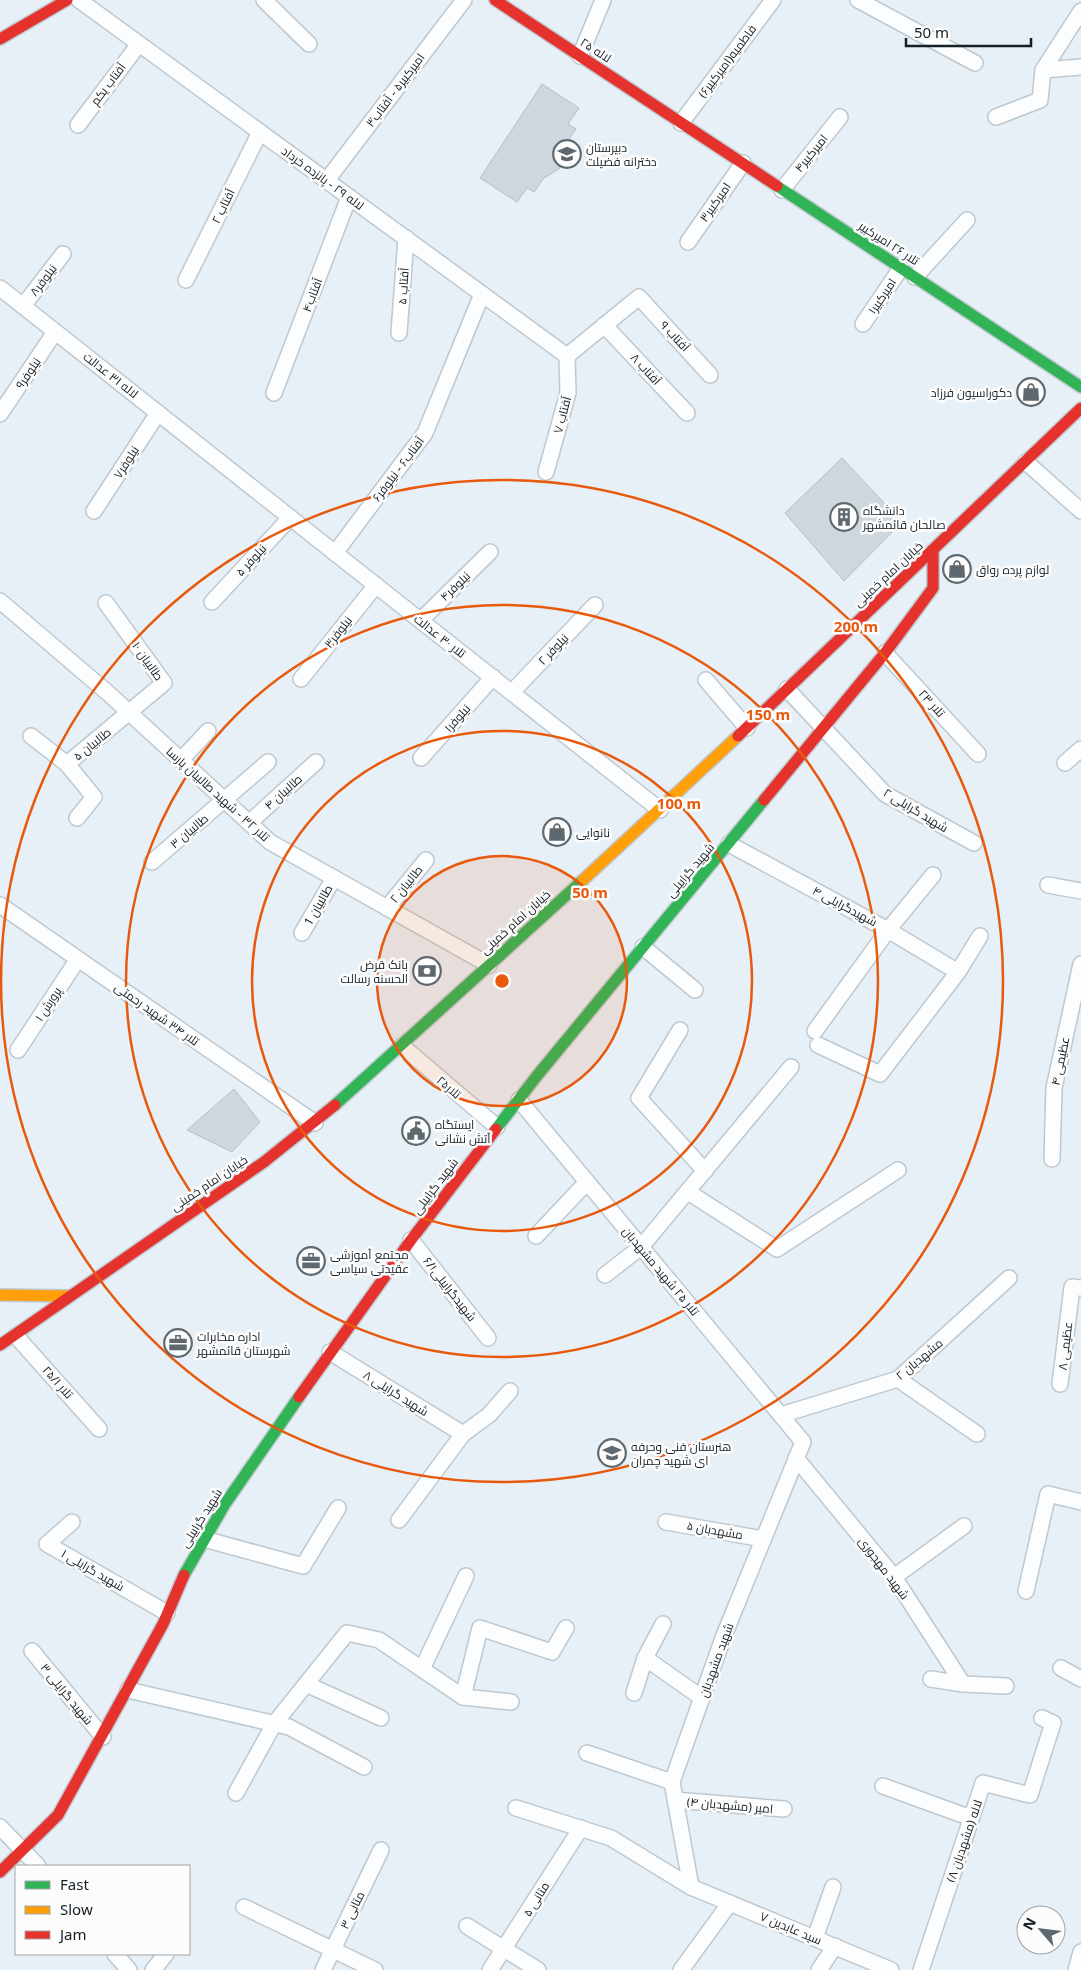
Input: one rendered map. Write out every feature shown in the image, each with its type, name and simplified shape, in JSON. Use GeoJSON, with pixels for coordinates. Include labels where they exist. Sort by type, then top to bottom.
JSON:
{"type":"FeatureCollection","features":[{"type":"Feature","properties":{"kind":"main road"},"geometry":{"type":"LineString","coordinates":[[0,39],[49,4],[67,0]]}},
{"type":"Feature","properties":{"kind":"main road","name":"لاله ۲۵"},"geometry":{"type":"LineString","coordinates":[[495,0],[681,123]]}},
{"type":"Feature","properties":{"kind":"main road","name":"تلار ۲۶ امیرکبیر"},"geometry":{"type":"LineString","coordinates":[[681,123],[1081,387]]}},
{"type":"Feature","properties":{"kind":"main road","name":"خیابان امام خمینی"},"geometry":{"type":"LineString","coordinates":[[0,1345],[14,1337],[68,1296],[279,1152],[315,1123],[660,810],[1081,408]]}},
{"type":"Feature","properties":{"kind":"main road","name":"شهید گراییلی"},"geometry":{"type":"LineString","coordinates":[[0,1872],[58,1815],[128,1690],[186,1570],[204,1539],[225,1504],[330,1352],[411,1240],[497,1127],[643,947],[730,844],[824,726],[886,653],[933,588],[933,550]]}},
{"type":"Feature","properties":{"kind":"main road"},"geometry":{"type":"LineString","coordinates":[[0,1294],[68,1296]]}},
{"type":"Feature","properties":{"kind":"main road"},"geometry":{"type":"LineString","coordinates":[[0,1338],[14,1337]]}},
{"type":"Feature","properties":{"kind":"street","name":"لاله ۲۹ - پانزده خرداد"},"geometry":{"type":"LineString","coordinates":[[79,0],[568,356]]}},
{"type":"Feature","properties":{"kind":"street"},"geometry":{"type":"LineString","coordinates":[[264,0],[309,44]]}},
{"type":"Feature","properties":{"kind":"street","name":"امیرکبیر۵ - آفتاب۳"},"geometry":{"type":"LineString","coordinates":[[326,180],[464,0]]}},
{"type":"Feature","properties":{"kind":"street"},"geometry":{"type":"LineString","coordinates":[[580,56],[602,0]]}},
{"type":"Feature","properties":{"kind":"street","name":"فاطمیه(امیرکبیر۶)"},"geometry":{"type":"LineString","coordinates":[[681,123],[774,0]]}},
{"type":"Feature","properties":{"kind":"street"},"geometry":{"type":"LineString","coordinates":[[858,0],[975,64]]}},
{"type":"Feature","properties":{"kind":"street"},"geometry":{"type":"LineString","coordinates":[[996,117],[1040,100],[1043,70],[1081,11]]}},
{"type":"Feature","properties":{"kind":"street","name":"آفتاب یکم"},"geometry":{"type":"LineString","coordinates":[[78,125],[139,44]]}},
{"type":"Feature","properties":{"kind":"street"},"geometry":{"type":"LineString","coordinates":[[1043,70],[1081,67]]}},
{"type":"Feature","properties":{"kind":"street","name":"امیرکبیر۴"},"geometry":{"type":"LineString","coordinates":[[782,190],[840,117]]}},
{"type":"Feature","properties":{"kind":"street","name":"آفتاب ۲"},"geometry":{"type":"LineString","coordinates":[[186,280],[260,132]]}},
{"type":"Feature","properties":{"kind":"street","name":"امیرکبیر۳"},"geometry":{"type":"LineString","coordinates":[[688,242],[743,163]]}},
{"type":"Feature","properties":{"kind":"street","name":"آفتاب۴"},"geometry":{"type":"LineString","coordinates":[[274,393],[349,197]]}},
{"type":"Feature","properties":{"kind":"street"},"geometry":{"type":"LineString","coordinates":[[915,277],[967,220]]}},
{"type":"Feature","properties":{"kind":"street","name":"آفتاب ۵"},"geometry":{"type":"LineString","coordinates":[[399,334],[406,238]]}},
{"type":"Feature","properties":{"kind":"street","name":"نیلوفر۸"},"geometry":{"type":"LineString","coordinates":[[23,306],[63,254]]}},
{"type":"Feature","properties":{"kind":"street","name":"امیرکبیر۱"},"geometry":{"type":"LineString","coordinates":[[862,324],[901,268]]}},
{"type":"Feature","properties":{"kind":"street","name":"لاله ۳۱ عدالت"},"geometry":{"type":"LineString","coordinates":[[0,288],[221,463]]}},
{"type":"Feature","properties":{"kind":"street","name":"آفتاب۶ - نیلوفر۶"},"geometry":{"type":"LineString","coordinates":[[335,553],[425,433],[482,294]]}},
{"type":"Feature","properties":{"kind":"street","name":"آفتاب ۹"},"geometry":{"type":"LineString","coordinates":[[604,324],[639,297],[710,375]]}},
{"type":"Feature","properties":{"kind":"street"},"geometry":{"type":"LineString","coordinates":[[568,356],[604,324]]}},
{"type":"Feature","properties":{"kind":"street","name":"آفتاب ۸"},"geometry":{"type":"LineString","coordinates":[[604,324],[688,413]]}},
{"type":"Feature","properties":{"kind":"street","name":"نیلوفر۹"},"geometry":{"type":"LineString","coordinates":[[0,414],[55,332]]}},
{"type":"Feature","properties":{"kind":"street","name":"آفتاب ۷"},"geometry":{"type":"LineString","coordinates":[[546,472],[568,393],[568,356]]}},
{"type":"Feature","properties":{"kind":"street","name":"نیلوفر۷"},"geometry":{"type":"LineString","coordinates":[[94,511],[158,413]]}},
{"type":"Feature","properties":{"kind":"street"},"geometry":{"type":"LineString","coordinates":[[1026,462],[1081,511]]}},
{"type":"Feature","properties":{"kind":"street","name":"تلار ۳۰ عدالت"},"geometry":{"type":"LineString","coordinates":[[221,463],[660,810]]}},
{"type":"Feature","properties":{"kind":"street","name":"نیلوفر ۵"},"geometry":{"type":"LineString","coordinates":[[212,602],[290,518]]}},
{"type":"Feature","properties":{"kind":"street","name":"نیلوفر۴"},"geometry":{"type":"LineString","coordinates":[[420,620],[490,552]]}},
{"type":"Feature","properties":{"kind":"street","name":"نیلوفر۳"},"geometry":{"type":"LineString","coordinates":[[301,679],[376,585]]}},
{"type":"Feature","properties":{"kind":"street","name":"تلار ۳۲ - شهید طالبیان پارسا"},"geometry":{"type":"LineString","coordinates":[[0,601],[130,713],[270,842],[488,965]]}},
{"type":"Feature","properties":{"kind":"street","name":"طالبیان ۱۰"},"geometry":{"type":"LineString","coordinates":[[106,603],[164,683],[130,713]]}},
{"type":"Feature","properties":{"kind":"street","name":"نیلوفر ۲"},"geometry":{"type":"LineString","coordinates":[[512,692],[595,605]]}},
{"type":"Feature","properties":{"kind":"street","name":"تلار ۲۳"},"geometry":{"type":"LineString","coordinates":[[886,653],[978,754]]}},
{"type":"Feature","properties":{"kind":"street","name":"نیلوفر۱"},"geometry":{"type":"LineString","coordinates":[[421,758],[493,678]]}},
{"type":"Feature","properties":{"kind":"street"},"geometry":{"type":"LineString","coordinates":[[706,680],[747,728]]}},
{"type":"Feature","properties":{"kind":"street","name":"شهید گرایلی ۲"},"geometry":{"type":"LineString","coordinates":[[787,689],[824,726],[885,794],[974,843]]}},
{"type":"Feature","properties":{"kind":"street","name":"طالبیان ۵"},"geometry":{"type":"LineString","coordinates":[[31,736],[67,764],[130,713]]}},
{"type":"Feature","properties":{"kind":"street"},"geometry":{"type":"LineString","coordinates":[[181,760],[208,731]]}},
{"type":"Feature","properties":{"kind":"street"},"geometry":{"type":"LineString","coordinates":[[1065,763],[1081,749]]}},
{"type":"Feature","properties":{"kind":"street","name":"طالبیان ۳"},"geometry":{"type":"LineString","coordinates":[[152,862],[268,762]]}},
{"type":"Feature","properties":{"kind":"street","name":"طالبیان ۴"},"geometry":{"type":"LineString","coordinates":[[249,822],[316,762]]}},
{"type":"Feature","properties":{"kind":"street"},"geometry":{"type":"LineString","coordinates":[[67,764],[94,797],[77,818]]}},
{"type":"Feature","properties":{"kind":"street","name":"شهیدگرایلی ۴"},"geometry":{"type":"LineString","coordinates":[[730,844],[888,930],[958,972]]}},
{"type":"Feature","properties":{"kind":"street","name":"طالبیان ۲"},"geometry":{"type":"LineString","coordinates":[[387,908],[426,860]]}},
{"type":"Feature","properties":{"kind":"street"},"geometry":{"type":"LineString","coordinates":[[933,875],[888,930],[816,1038],[880,1074],[958,972],[980,936]]}},
{"type":"Feature","properties":{"kind":"street","name":"طالبیان 1"},"geometry":{"type":"LineString","coordinates":[[302,933],[334,878]]}},
{"type":"Feature","properties":{"kind":"street"},"geometry":{"type":"LineString","coordinates":[[1048,884],[1081,891]]}},
{"type":"Feature","properties":{"kind":"street","name":"تلار ۳۴ شهید رحمتی"},"geometry":{"type":"LineString","coordinates":[[0,905],[315,1123]]}},
{"type":"Feature","properties":{"kind":"street"},"geometry":{"type":"LineString","coordinates":[[643,947],[695,990]]}},
{"type":"Feature","properties":{"kind":"street","name":"پرورش ۱"},"geometry":{"type":"LineString","coordinates":[[18,1050],[78,959]]}},
{"type":"Feature","properties":{"kind":"street","name":"عظیمی ۴"},"geometry":{"type":"LineString","coordinates":[[1052,1159],[1054,1088],[1081,964]]}},
{"type":"Feature","properties":{"kind":"street"},"geometry":{"type":"LineString","coordinates":[[680,1030],[639,1098],[705,1171]]}},
{"type":"Feature","properties":{"kind":"street","name":"تلار۲۵"},"geometry":{"type":"LineString","coordinates":[[402,1046],[497,1127]]}},
{"type":"Feature","properties":{"kind":"street"},"geometry":{"type":"LineString","coordinates":[[605,1275],[641,1247],[791,1067]]}},
{"type":"Feature","properties":{"kind":"street","name":"تلار ۲۵ شهید مشهدبان"},"geometry":{"type":"LineString","coordinates":[[519,1100],[803,1442]]}},
{"type":"Feature","properties":{"kind":"street"},"geometry":{"type":"LineString","coordinates":[[688,1192],[776,1249],[898,1170]]}},
{"type":"Feature","properties":{"kind":"street"},"geometry":{"type":"LineString","coordinates":[[536,1236],[587,1182]]}},
{"type":"Feature","properties":{"kind":"street","name":"شهیدگراییلی۶/۱"},"geometry":{"type":"LineString","coordinates":[[411,1240],[488,1338]]}},
{"type":"Feature","properties":{"kind":"street","name":"مشهدبان ۲"},"geometry":{"type":"LineString","coordinates":[[780,1415],[898,1379],[1009,1278]]}},
{"type":"Feature","properties":{"kind":"street","name":"عظیمی ۸"},"geometry":{"type":"LineString","coordinates":[[1060,1384],[1071,1285]]}},
{"type":"Feature","properties":{"kind":"street","name":"تلار ۲۵/۱"},"geometry":{"type":"LineString","coordinates":[[14,1337],[99,1429]]}},
{"type":"Feature","properties":{"kind":"street","name":"شهید گرایلی ۸"},"geometry":{"type":"LineString","coordinates":[[330,1352],[463,1434]]}},
{"type":"Feature","properties":{"kind":"street"},"geometry":{"type":"LineString","coordinates":[[898,1379],[978,1434]]}},
{"type":"Feature","properties":{"kind":"street"},"geometry":{"type":"LineString","coordinates":[[399,1520],[463,1434],[490,1415],[510,1391]]}},
{"type":"Feature","properties":{"kind":"street","name":"شهید مشهدبان"},"geometry":{"type":"LineString","coordinates":[[691,1886],[672,1782],[723,1638],[803,1442]]}},
{"type":"Feature","properties":{"kind":"street","name":"شهید مهجوری"},"geometry":{"type":"LineString","coordinates":[[796,1458],[894,1577],[963,1684]]}},
{"type":"Feature","properties":{"kind":"street"},"geometry":{"type":"LineString","coordinates":[[1026,1591],[1048,1494],[1081,1502]]}},
{"type":"Feature","properties":{"kind":"street"},"geometry":{"type":"LineString","coordinates":[[204,1539],[303,1566],[338,1508]]}},
{"type":"Feature","properties":{"kind":"street","name":"شهید گرایلی ۱"},"geometry":{"type":"LineString","coordinates":[[72,1522],[47,1544],[167,1612]]}},
{"type":"Feature","properties":{"kind":"street","name":"مشهدبان ۵"},"geometry":{"type":"LineString","coordinates":[[666,1522],[763,1539]]}},
{"type":"Feature","properties":{"kind":"street"},"geometry":{"type":"LineString","coordinates":[[894,1577],[964,1526]]}},
{"type":"Feature","properties":{"kind":"street"},"geometry":{"type":"LineString","coordinates":[[422,1669],[466,1576]]}},
{"type":"Feature","properties":{"kind":"street"},"geometry":{"type":"LineString","coordinates":[[634,1693],[645,1658],[663,1624]]}},
{"type":"Feature","properties":{"kind":"street"},"geometry":{"type":"LineString","coordinates":[[463,1697],[480,1628],[552,1652],[566,1628]]}},
{"type":"Feature","properties":{"kind":"street"},"geometry":{"type":"LineString","coordinates":[[236,1793],[274,1724],[347,1633],[379,1640],[463,1697],[510,1702]]}},
{"type":"Feature","properties":{"kind":"street","name":"شهید گرایلی ۳"},"geometry":{"type":"LineString","coordinates":[[32,1651],[102,1737]]}},
{"type":"Feature","properties":{"kind":"street"},"geometry":{"type":"LineString","coordinates":[[645,1658],[702,1698]]}},
{"type":"Feature","properties":{"kind":"street"},"geometry":{"type":"LineString","coordinates":[[1061,1668],[1081,1679]]}},
{"type":"Feature","properties":{"kind":"street"},"geometry":{"type":"LineString","coordinates":[[931,1679],[963,1684],[1006,1686]]}},
{"type":"Feature","properties":{"kind":"street"},"geometry":{"type":"LineString","coordinates":[[306,1684],[381,1718]]}},
{"type":"Feature","properties":{"kind":"street"},"geometry":{"type":"LineString","coordinates":[[128,1690],[289,1727],[364,1767]]}},
{"type":"Feature","properties":{"kind":"street","name":"لاله (مشهدبان ۸)"},"geometry":{"type":"LineString","coordinates":[[921,1970],[983,1782],[1030,1795],[1053,1723],[1042,1718]]}},
{"type":"Feature","properties":{"kind":"street"},"geometry":{"type":"LineString","coordinates":[[587,1752],[672,1782]]}},
{"type":"Feature","properties":{"kind":"street"},"geometry":{"type":"LineString","coordinates":[[883,1786],[972,1818]]}},
{"type":"Feature","properties":{"kind":"street","name":"امیر (مشهدبان ۴)"},"geometry":{"type":"LineString","coordinates":[[675,1800],[784,1809]]}},
{"type":"Feature","properties":{"kind":"street","name":"سید عابدین ۷"},"geometry":{"type":"LineString","coordinates":[[516,1808],[611,1838],[691,1886],[891,1970]]}},
{"type":"Feature","properties":{"kind":"street"},"geometry":{"type":"LineString","coordinates":[[0,1827],[37,1865]]}},
{"type":"Feature","properties":{"kind":"street","name":"متانی ۵"},"geometry":{"type":"LineString","coordinates":[[490,1970],[581,1828]]}},
{"type":"Feature","properties":{"kind":"street","name":"متانی ۳"},"geometry":{"type":"LineString","coordinates":[[324,1970],[381,1850]]}},
{"type":"Feature","properties":{"kind":"street"},"geometry":{"type":"LineString","coordinates":[[815,1938],[833,1887]]}},
{"type":"Feature","properties":{"kind":"street"},"geometry":{"type":"LineString","coordinates":[[681,1970],[730,1903]]}},
{"type":"Feature","properties":{"kind":"street"},"geometry":{"type":"LineString","coordinates":[[244,1907],[375,1970]]}},
{"type":"Feature","properties":{"kind":"street"},"geometry":{"type":"LineString","coordinates":[[467,1926],[538,1970]]}},
{"type":"Feature","properties":{"kind":"street"},"geometry":{"type":"LineString","coordinates":[[819,1970],[834,1946]]}},
{"type":"Feature","properties":{"kind":"street"},"geometry":{"type":"LineString","coordinates":[[1076,1970],[1081,1952]]}},
{"type":"Feature","properties":{"kind":"street"},"geometry":{"type":"LineString","coordinates":[[116,1955],[129,1970]]}},
{"type":"Feature","properties":{"kind":"street"},"geometry":{"type":"LineString","coordinates":[[153,1970],[165,1955]]}},
{"type":"Feature","properties":{"kind":"building"},"geometry":{"type":"Polygon","coordinates":[[[542,84],[579,108],[568,124],[576,129],[565,145],[563,162],[559,169],[544,178],[534,192],[527,188],[517,202],[480,178],[542,84]]]}},
{"type":"Feature","properties":{"kind":"building","name":"دانشگاه صالحان قائمشهر"},"geometry":{"type":"Polygon","coordinates":[[[842,458],[902,522],[844,581],[785,513],[842,458]]]}},
{"type":"Feature","properties":{"kind":"building"},"geometry":{"type":"Polygon","coordinates":[[[234,1089],[260,1122],[232,1152],[187,1130],[234,1089]]]}},
{"type":"Feature","properties":{"kind":"traffic: fast"},"geometry":{"type":"LineString","coordinates":[[777,186],[1081,387]]}},
{"type":"Feature","properties":{"kind":"traffic: fast"},"geometry":{"type":"LineString","coordinates":[[496,1129],[536,1077],[764,800]]}},
{"type":"Feature","properties":{"kind":"traffic: fast"},"geometry":{"type":"LineString","coordinates":[[335,1105],[583,880]]}},
{"type":"Feature","properties":{"kind":"traffic: fast"},"geometry":{"type":"LineString","coordinates":[[184,1575],[225,1504],[299,1397]]}},
{"type":"Feature","properties":{"kind":"traffic: slow"},"geometry":{"type":"LineString","coordinates":[[583,880],[738,736]]}},
{"type":"Feature","properties":{"kind":"traffic: slow"},"geometry":{"type":"LineString","coordinates":[[0,1295],[68,1296]]}},
{"type":"Feature","properties":{"kind":"traffic: jam"},"geometry":{"type":"LineString","coordinates":[[0,39],[67,0]]}},
{"type":"Feature","properties":{"kind":"traffic: jam"},"geometry":{"type":"LineString","coordinates":[[495,0],[777,186]]}},
{"type":"Feature","properties":{"kind":"traffic: jam"},"geometry":{"type":"LineString","coordinates":[[738,736],[1081,408]]}},
{"type":"Feature","properties":{"kind":"traffic: jam"},"geometry":{"type":"LineString","coordinates":[[764,800],[885,653],[933,588],[933,550]]}},
{"type":"Feature","properties":{"kind":"traffic: jam"},"geometry":{"type":"LineString","coordinates":[[0,1345],[264,1162],[335,1105]]}},
{"type":"Feature","properties":{"kind":"traffic: jam"},"geometry":{"type":"LineString","coordinates":[[299,1397],[411,1240],[496,1129]]}},
{"type":"Feature","properties":{"kind":"traffic: jam"},"geometry":{"type":"LineString","coordinates":[[0,1872],[58,1815],[163,1624],[184,1575]]}},
{"type":"Feature","properties":{"kind":"place","name":"دبیرستان دخترانه فضیلت"},"geometry":{"type":"Point","coordinates":[567,154]}},
{"type":"Feature","properties":{"kind":"place","name":"دکوراسیون فرزاد"},"geometry":{"type":"Point","coordinates":[1031,392]}},
{"type":"Feature","properties":{"kind":"place","name":"دانشگاه صالحان قائمشهر"},"geometry":{"type":"Point","coordinates":[844,517]}},
{"type":"Feature","properties":{"kind":"place","name":"لوازم پرده رواق"},"geometry":{"type":"Point","coordinates":[957,569]}},
{"type":"Feature","properties":{"kind":"place","name":"نانوایی"},"geometry":{"type":"Point","coordinates":[557,832]}},
{"type":"Feature","properties":{"kind":"place","name":"بانک قرض الحسنه رسالت"},"geometry":{"type":"Point","coordinates":[427,971]}},
{"type":"Feature","properties":{"kind":"place","name":"ایستگاه آتش نشانی"},"geometry":{"type":"Point","coordinates":[416,1131]}},
{"type":"Feature","properties":{"kind":"place","name":"مجتمع آموزشی عقیدتی سیاسی"},"geometry":{"type":"Point","coordinates":[311,1261]}},
{"type":"Feature","properties":{"kind":"place","name":"اداره مخابرات شهرستان قائمشهر"},"geometry":{"type":"Point","coordinates":[178,1343]}},
{"type":"Feature","properties":{"kind":"place","name":"هنرستان فنی وحرفه ای شهید چمران"},"geometry":{"type":"Point","coordinates":[612,1453]}}]}
